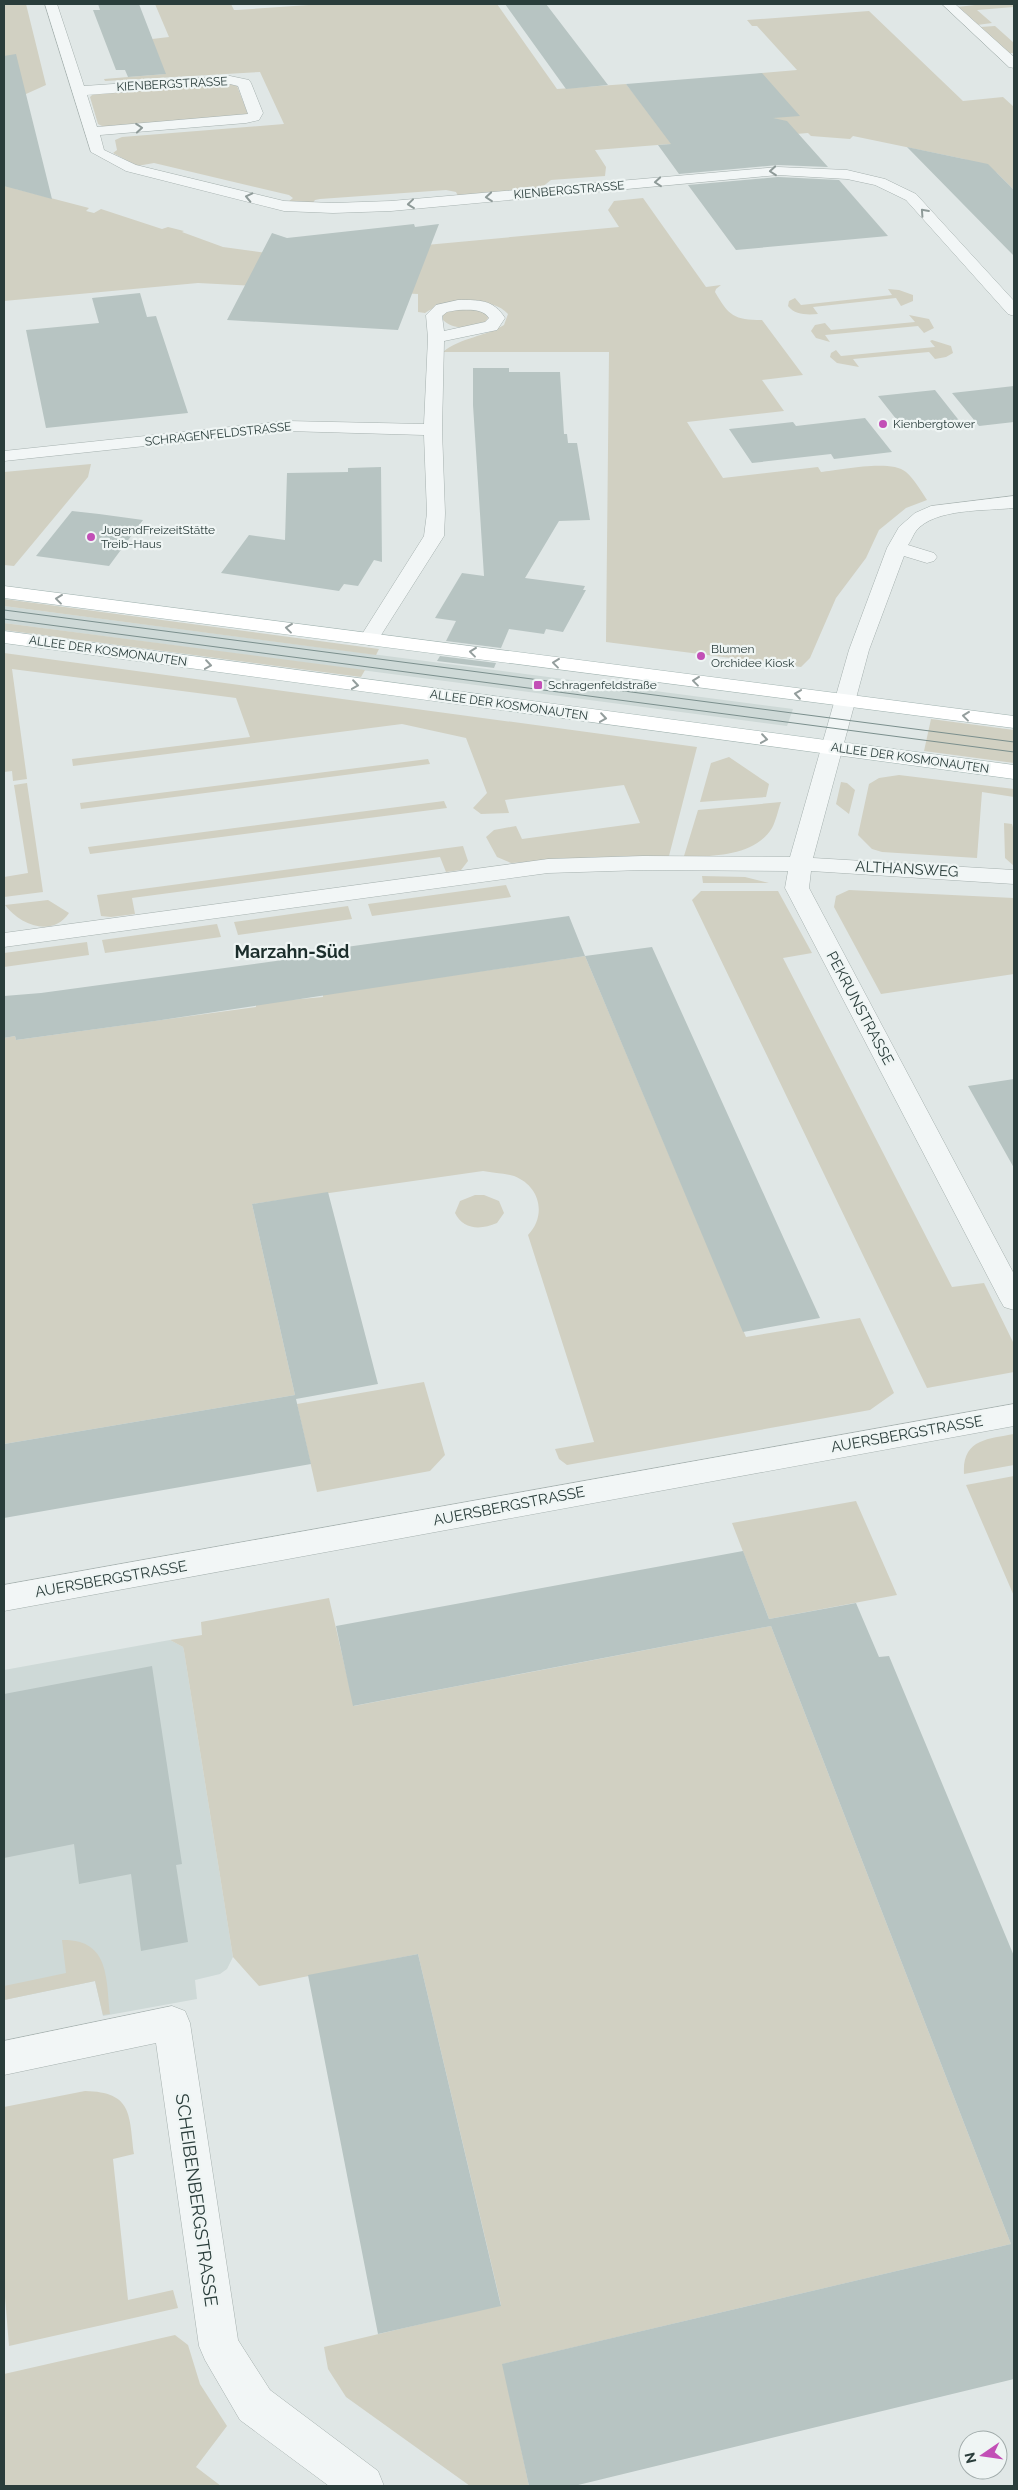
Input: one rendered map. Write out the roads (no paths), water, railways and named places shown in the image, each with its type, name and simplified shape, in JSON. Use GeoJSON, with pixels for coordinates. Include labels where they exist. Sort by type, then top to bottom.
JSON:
{"type":"FeatureCollection","features":[{"type":"Feature","properties":{"kind":"main road"},"geometry":{"type":"LineString","coordinates":[[4,592],[1014,722]]}},
{"type":"Feature","properties":{"kind":"main road","name":"ALLEE DER KOSMONAUTEN"},"geometry":{"type":"LineString","coordinates":[[4,637],[1014,772]]}},
{"type":"Feature","properties":{"kind":"street","name":"KIENBERGSTRASSE"},"geometry":{"type":"LineString","coordinates":[[51,4],[79,90],[90,132],[98,152],[131,168],[284,206],[333,208],[391,206],[778,171],[816,170],[855,174],[894,187],[911,198],[1014,311]]}},
{"type":"Feature","properties":{"kind":"street"},"geometry":{"type":"LineString","coordinates":[[948,4],[1014,64]]}},
{"type":"Feature","properties":{"kind":"street","name":"KIENBERGSTRASSE"},"geometry":{"type":"LineString","coordinates":[[79,90],[230,80],[244,83],[256,113],[254,117],[246,119],[90,132]]}},
{"type":"Feature","properties":{"kind":"street"},"geometry":{"type":"LineString","coordinates":[[369,639],[434,536],[436,513],[433,430],[436,338]]}},
{"type":"Feature","properties":{"kind":"street","name":"SCHRAGENFELDSTRASSE"},"geometry":{"type":"LineString","coordinates":[[4,456],[287,426],[433,430]]}},
{"type":"Feature","properties":{"kind":"street"},"geometry":{"type":"LineString","coordinates":[[846,700],[867,626],[898,548],[910,527],[922,517],[938,510],[1014,502]]}},
{"type":"Feature","properties":{"kind":"street"},"geometry":{"type":"LineString","coordinates":[[898,548],[927,557]]}},
{"type":"Feature","properties":{"kind":"street","name":"PEKRUNSTRASSE"},"geometry":{"type":"LineString","coordinates":[[846,700],[800,864],[797,888],[1014,1300]]}},
{"type":"Feature","properties":{"kind":"street"},"geometry":{"type":"LineString","coordinates":[[4,940],[548,866],[643,863],[800,864]]}},
{"type":"Feature","properties":{"kind":"street","name":"ALTHANSWEG"},"geometry":{"type":"LineString","coordinates":[[800,864],[1014,877]]}},
{"type":"Feature","properties":{"kind":"street","name":"AUERSBERGSTRASSE"},"geometry":{"type":"LineString","coordinates":[[4,1598],[1014,1415]]}},
{"type":"Feature","properties":{"kind":"street","name":"SCHEIBENBERGSTRASSE"},"geometry":{"type":"LineString","coordinates":[[4,2058],[172,2023],[219,2346],[255,2406],[363,2486]]}},
{"type":"Feature","properties":{"kind":"tram line"},"geometry":{"type":"LineString","coordinates":[[4,610],[1014,742]]}},
{"type":"Feature","properties":{"kind":"tram line"},"geometry":{"type":"LineString","coordinates":[[4,619],[1014,752]]}},
{"type":"Feature","properties":{"kind":"place","name":"Kienbergtower"},"geometry":{"type":"Point","coordinates":[883,424]}},
{"type":"Feature","properties":{"kind":"place","name":"JugendFreizeitStätte Treib-Haus"},"geometry":{"type":"Point","coordinates":[91,537]}},
{"type":"Feature","properties":{"kind":"place","name":"Blumen Orchidee Kiosk"},"geometry":{"type":"Point","coordinates":[701,656]}},
{"type":"Feature","properties":{"kind":"place","name":"Schragenfeldstraße"},"geometry":{"type":"Point","coordinates":[538,685]}},
{"type":"Feature","properties":{"kind":"district","name":"Marzahn-Süd"},"geometry":{"type":"Point","coordinates":[292,951]}}]}
